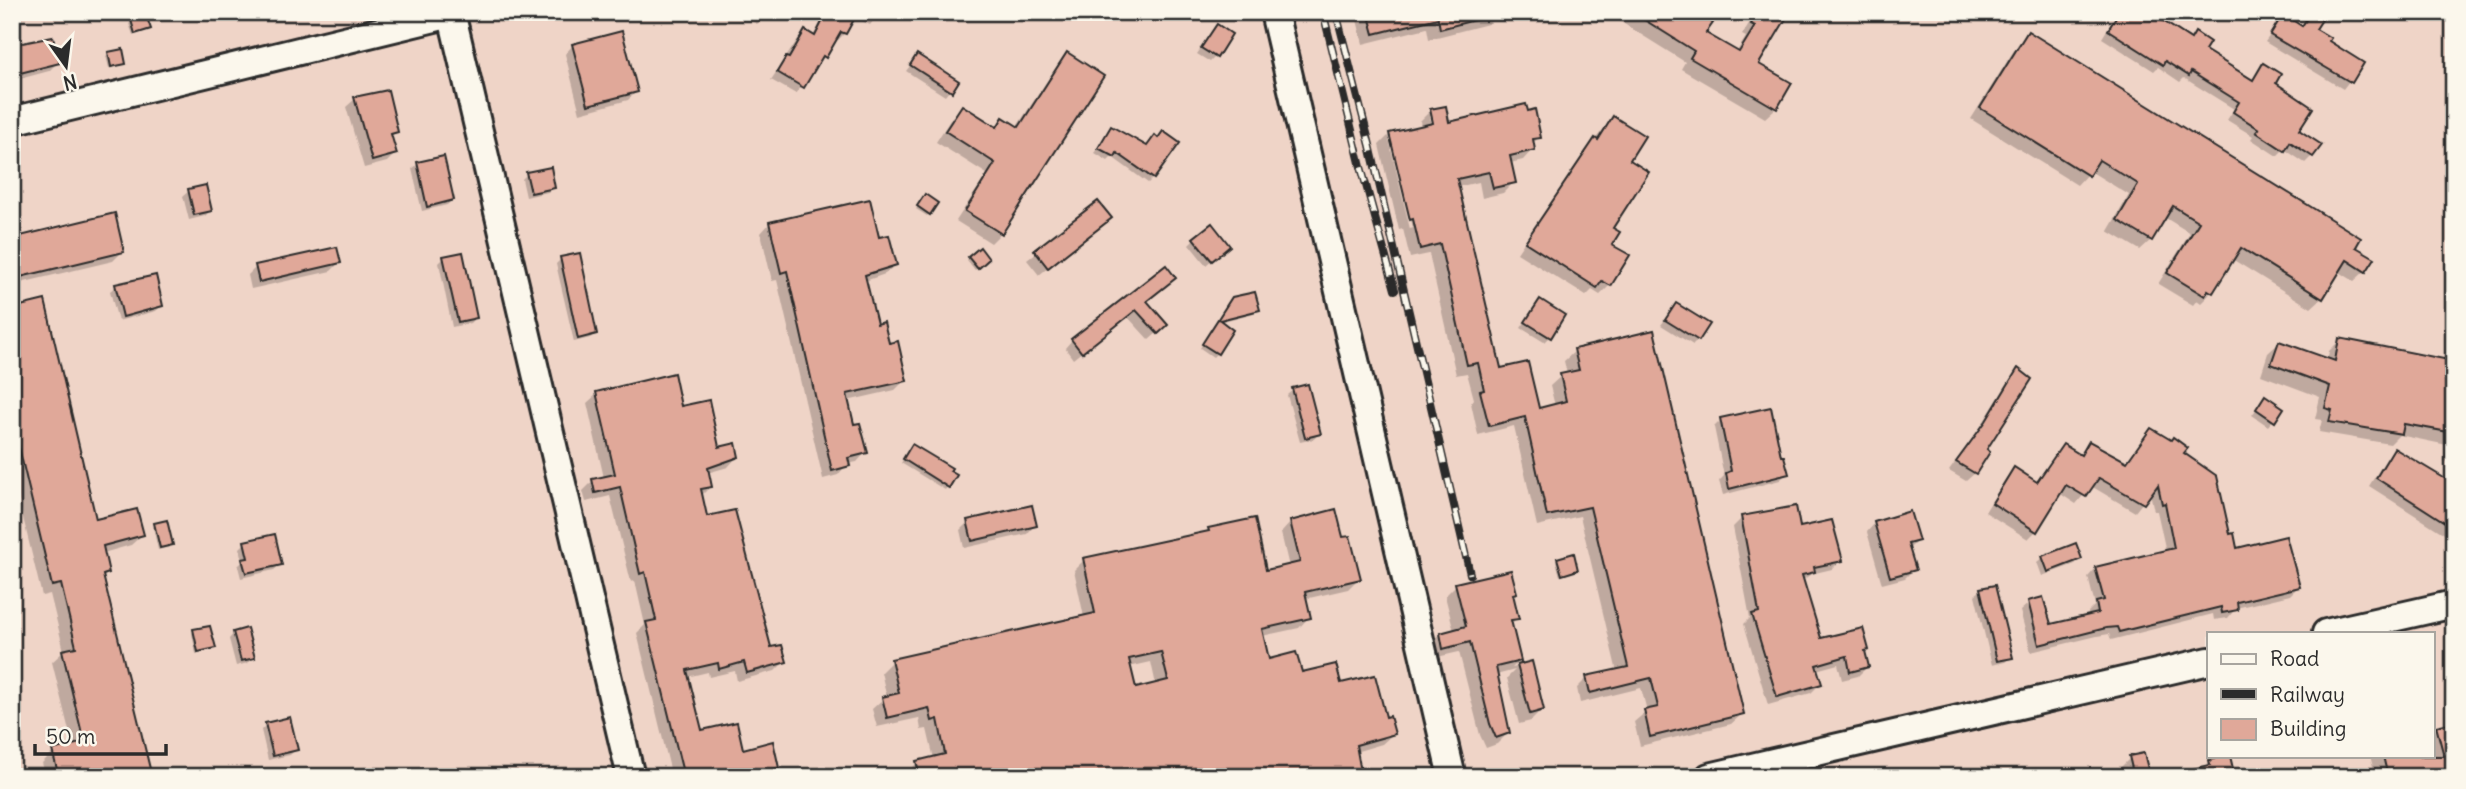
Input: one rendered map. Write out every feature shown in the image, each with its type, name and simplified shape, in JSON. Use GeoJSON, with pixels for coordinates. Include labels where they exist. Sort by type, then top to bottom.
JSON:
{"type":"FeatureCollection","features":[{"type":"Feature","properties":{"kind":"lane"},"geometry":{"type":"LineString","coordinates":[[1274,12],[1452,777]]}},
{"type":"Feature","properties":{"kind":"lane"},"geometry":{"type":"LineString","coordinates":[[12,121],[451,13],[631,777]]}},
{"type":"Feature","properties":{"kind":"lane"},"geometry":{"type":"LineString","coordinates":[[2330,632],[2454,604]]}},
{"type":"Feature","properties":{"kind":"lane"},"geometry":{"type":"LineString","coordinates":[[1709,777],[2207,660]]}},
{"type":"Feature","properties":{"kind":"shaded area"},"geometry":{"type":"Polygon","coordinates":[[[12,12],[2454,12],[2454,777],[12,777],[12,12]]]}},
{"type":"Feature","properties":{"kind":"building"},"geometry":{"type":"Polygon","coordinates":[[[827,12],[858,12],[846,34],[841,32],[826,58],[823,56],[804,88],[777,72],[786,57],[789,58],[805,30],[815,36],[827,12]]]}},
{"type":"Feature","properties":{"kind":"building"},"geometry":{"type":"Polygon","coordinates":[[[1368,12],[1486,12],[1486,17],[1440,29],[1438,18],[1374,34],[1368,12]]]}},
{"type":"Feature","properties":{"kind":"building"},"geometry":{"type":"Polygon","coordinates":[[[1632,12],[1697,12],[1713,23],[1706,33],[1739,52],[1755,26],[1751,24],[1758,12],[1790,12],[1759,64],[1792,83],[1777,109],[1690,58],[1694,51],[1632,12]]]}},
{"type":"Feature","properties":{"kind":"building"},"geometry":{"type":"Polygon","coordinates":[[[2119,12],[2149,12],[2191,39],[2195,32],[2210,42],[2205,50],[2253,80],[2263,63],[2281,74],[2276,83],[2313,108],[2299,130],[2322,145],[2313,157],[2290,142],[2285,151],[2256,132],[2259,129],[2233,112],[2239,102],[2191,72],[2189,76],[2165,61],[2163,65],[2108,30],[2119,12]]]}},
{"type":"Feature","properties":{"kind":"building"},"geometry":{"type":"Polygon","coordinates":[[[2311,12],[2327,12],[2316,29],[2331,38],[2329,41],[2364,63],[2352,83],[2270,35],[2283,14],[2302,26],[2311,12]]]}},
{"type":"Feature","properties":{"kind":"building"},"geometry":{"type":"Polygon","coordinates":[[[146,15],[151,29],[135,34],[131,20],[146,15]]]}},
{"type":"Feature","properties":{"kind":"building"},"geometry":{"type":"Polygon","coordinates":[[[1217,24],[1232,34],[1217,58],[1201,48],[1217,24]]]}},
{"type":"Feature","properties":{"kind":"building"},"geometry":{"type":"Polygon","coordinates":[[[622,31],[638,92],[588,105],[572,44],[622,31]]]}},
{"type":"Feature","properties":{"kind":"building"},"geometry":{"type":"Polygon","coordinates":[[[2028,31],[2361,238],[2356,247],[2375,258],[2366,272],[2347,260],[2323,299],[2241,248],[2213,293],[2208,290],[2205,296],[2167,273],[2199,222],[2173,206],[2152,241],[2117,220],[2138,184],[2099,160],[2089,176],[1980,108],[2028,31]]]}},
{"type":"Feature","properties":{"kind":"building"},"geometry":{"type":"Polygon","coordinates":[[[53,37],[60,63],[12,75],[12,45],[53,37]]]}},
{"type":"Feature","properties":{"kind":"building"},"geometry":{"type":"Polygon","coordinates":[[[123,49],[126,64],[111,67],[108,52],[123,49]]]}},
{"type":"Feature","properties":{"kind":"building"},"geometry":{"type":"Polygon","coordinates":[[[1067,52],[1104,76],[1002,234],[965,211],[995,163],[945,131],[962,105],[997,127],[1003,117],[1019,127],[1067,52]]]}},
{"type":"Feature","properties":{"kind":"building"},"geometry":{"type":"Polygon","coordinates":[[[917,54],[959,81],[952,92],[910,65],[917,54]]]}},
{"type":"Feature","properties":{"kind":"building"},"geometry":{"type":"Polygon","coordinates":[[[388,90],[398,132],[391,134],[397,154],[372,161],[354,97],[388,90]]]}},
{"type":"Feature","properties":{"kind":"building"},"geometry":{"type":"Polygon","coordinates":[[[1526,104],[1528,111],[1535,109],[1541,138],[1533,139],[1535,150],[1510,156],[1516,183],[1493,188],[1489,172],[1457,179],[1501,368],[1528,362],[1539,408],[1566,401],[1560,374],[1579,370],[1574,349],[1654,330],[1744,714],[1650,737],[1644,710],[1658,707],[1651,678],[1590,693],[1586,676],[1628,667],[1590,507],[1547,516],[1525,417],[1489,426],[1480,391],[1484,390],[1478,363],[1467,365],[1440,244],[1420,249],[1413,219],[1410,220],[1389,133],[1433,123],[1430,109],[1446,106],[1449,122],[1526,104]]]}},
{"type":"Feature","properties":{"kind":"building"},"geometry":{"type":"Polygon","coordinates":[[[1613,116],[1645,136],[1630,160],[1649,172],[1613,228],[1620,232],[1612,245],[1630,255],[1611,286],[1602,281],[1597,288],[1525,242],[1595,138],[1598,140],[1613,116]]]}},
{"type":"Feature","properties":{"kind":"building"},"geometry":{"type":"Polygon","coordinates":[[[1111,126],[1147,146],[1155,135],[1158,138],[1163,131],[1180,143],[1154,179],[1117,153],[1115,157],[1098,148],[1111,126]]]}},
{"type":"Feature","properties":{"kind":"building"},"geometry":{"type":"Polygon","coordinates":[[[444,156],[454,200],[427,207],[417,162],[444,156]]]}},
{"type":"Feature","properties":{"kind":"building"},"geometry":{"type":"Polygon","coordinates":[[[551,167],[555,188],[531,193],[526,172],[551,167]]]}},
{"type":"Feature","properties":{"kind":"building"},"geometry":{"type":"Polygon","coordinates":[[[206,185],[212,211],[194,215],[188,189],[206,185]]]}},
{"type":"Feature","properties":{"kind":"building"},"geometry":{"type":"Polygon","coordinates":[[[925,194],[938,203],[930,215],[917,206],[925,194]]]}},
{"type":"Feature","properties":{"kind":"building"},"geometry":{"type":"Polygon","coordinates":[[[870,199],[879,237],[889,235],[897,265],[865,275],[877,324],[884,322],[889,343],[898,341],[907,381],[847,394],[854,424],[860,423],[868,453],[848,458],[850,466],[832,471],[787,271],[781,273],[769,222],[870,199]]]}},
{"type":"Feature","properties":{"kind":"building"},"geometry":{"type":"Polygon","coordinates":[[[1098,201],[1112,218],[1048,268],[1034,250],[1098,201]]]}},
{"type":"Feature","properties":{"kind":"building"},"geometry":{"type":"Polygon","coordinates":[[[115,213],[124,252],[12,279],[12,238],[115,213]]]}},
{"type":"Feature","properties":{"kind":"building"},"geometry":{"type":"Polygon","coordinates":[[[1212,223],[1230,246],[1212,261],[1193,238],[1212,223]]]}},
{"type":"Feature","properties":{"kind":"building"},"geometry":{"type":"Polygon","coordinates":[[[337,247],[341,263],[259,282],[255,265],[337,247]]]}},
{"type":"Feature","properties":{"kind":"building"},"geometry":{"type":"Polygon","coordinates":[[[980,247],[989,259],[978,269],[968,257],[980,247]]]}},
{"type":"Feature","properties":{"kind":"building"},"geometry":{"type":"Polygon","coordinates":[[[463,252],[477,318],[458,322],[443,256],[463,252]]]}},
{"type":"Feature","properties":{"kind":"building"},"geometry":{"type":"Polygon","coordinates":[[[580,253],[597,334],[578,339],[560,257],[580,253]]]}},
{"type":"Feature","properties":{"kind":"building"},"geometry":{"type":"Polygon","coordinates":[[[1166,265],[1176,278],[1147,301],[1168,325],[1158,334],[1136,310],[1082,353],[1071,339],[1166,265]]]}},
{"type":"Feature","properties":{"kind":"building"},"geometry":{"type":"Polygon","coordinates":[[[156,275],[163,306],[123,317],[115,284],[156,275]]]}},
{"type":"Feature","properties":{"kind":"building"},"geometry":{"type":"Polygon","coordinates":[[[1255,292],[1260,310],[1220,320],[1233,330],[1218,354],[1202,344],[1232,297],[1255,292]]]}},
{"type":"Feature","properties":{"kind":"building"},"geometry":{"type":"Polygon","coordinates":[[[1540,299],[1565,315],[1551,338],[1525,322],[1540,299]]]}},
{"type":"Feature","properties":{"kind":"building"},"geometry":{"type":"Polygon","coordinates":[[[45,300],[96,519],[137,509],[144,535],[103,546],[109,573],[103,575],[152,777],[59,777],[52,750],[84,742],[62,650],[76,647],[61,584],[52,586],[12,418],[12,308],[45,300]]]}},
{"type":"Feature","properties":{"kind":"building"},"geometry":{"type":"Polygon","coordinates":[[[1676,303],[1710,324],[1699,341],[1665,320],[1676,303]]]}},
{"type":"Feature","properties":{"kind":"building"},"geometry":{"type":"Polygon","coordinates":[[[2339,338],[2454,361],[2454,433],[2404,424],[2402,434],[2329,422],[2332,410],[2325,408],[2330,386],[2271,364],[2279,341],[2335,361],[2339,338]]]}},
{"type":"Feature","properties":{"kind":"building"},"geometry":{"type":"Polygon","coordinates":[[[2018,368],[2032,379],[1987,449],[1990,452],[1976,474],[1956,462],[1986,421],[2018,368]]]}},
{"type":"Feature","properties":{"kind":"building"},"geometry":{"type":"Polygon","coordinates":[[[674,373],[681,406],[709,400],[719,447],[736,443],[739,457],[708,468],[712,487],[701,489],[707,516],[735,510],[771,647],[782,645],[787,662],[747,673],[744,662],[719,669],[718,663],[687,670],[702,730],[737,722],[743,749],[773,741],[779,768],[741,777],[684,777],[646,622],[656,620],[645,572],[640,574],[620,487],[595,493],[592,479],[615,474],[596,392],[674,373]]]}},
{"type":"Feature","properties":{"kind":"building"},"geometry":{"type":"Polygon","coordinates":[[[1308,384],[1321,434],[1305,438],[1292,388],[1308,384]]]}},
{"type":"Feature","properties":{"kind":"building"},"geometry":{"type":"Polygon","coordinates":[[[2265,395],[2284,408],[2275,422],[2256,409],[2265,395]]]}},
{"type":"Feature","properties":{"kind":"building"},"geometry":{"type":"Polygon","coordinates":[[[1771,407],[1781,456],[1784,456],[1789,474],[1729,489],[1726,473],[1731,471],[1720,418],[1771,407]]]}},
{"type":"Feature","properties":{"kind":"building"},"geometry":{"type":"Polygon","coordinates":[[[2151,428],[2171,440],[2173,437],[2188,448],[2184,453],[2217,476],[2230,534],[2234,533],[2237,548],[2286,536],[2300,587],[2237,602],[2238,610],[2222,613],[2221,607],[2119,632],[2117,627],[2106,628],[2039,645],[2028,601],[2043,597],[2051,624],[2098,613],[2096,602],[2104,600],[2095,567],[2174,548],[2165,503],[2162,504],[2158,485],[2144,504],[2099,478],[2086,497],[2066,485],[2037,532],[1992,503],[2014,467],[2037,482],[2063,444],[2081,455],[2089,441],[2127,462],[2151,428]]]}},
{"type":"Feature","properties":{"kind":"building"},"geometry":{"type":"Polygon","coordinates":[[[912,444],[952,468],[950,471],[957,475],[949,488],[903,459],[912,444]]]}},
{"type":"Feature","properties":{"kind":"building"},"geometry":{"type":"Polygon","coordinates":[[[2394,448],[2454,484],[2454,528],[2376,478],[2394,448]]]}},
{"type":"Feature","properties":{"kind":"building"},"geometry":{"type":"Polygon","coordinates":[[[1032,505],[1037,526],[972,541],[967,520],[1032,505]]]}},
{"type":"Feature","properties":{"kind":"building"},"geometry":{"type":"Polygon","coordinates":[[[1796,506],[1800,527],[1832,520],[1843,561],[1814,567],[1815,572],[1802,575],[1821,638],[1863,628],[1869,650],[1865,651],[1869,667],[1850,672],[1847,656],[1816,665],[1822,684],[1777,697],[1752,614],[1759,612],[1741,516],[1796,506]]]}},
{"type":"Feature","properties":{"kind":"building"},"geometry":{"type":"Polygon","coordinates":[[[1336,509],[1343,537],[1350,536],[1361,579],[1305,592],[1311,618],[1262,629],[1269,659],[1296,652],[1302,672],[1336,664],[1341,683],[1375,675],[1386,717],[1390,716],[1395,734],[1356,745],[1362,777],[920,777],[916,761],[945,754],[938,719],[932,721],[929,708],[887,718],[882,697],[899,693],[891,659],[1095,613],[1083,558],[1209,531],[1208,528],[1255,518],[1266,570],[1300,562],[1290,521],[1336,509]],[[1161,652],[1129,659],[1136,688],[1168,680],[1161,652]]]}},
{"type":"Feature","properties":{"kind":"building"},"geometry":{"type":"Polygon","coordinates":[[[1910,511],[1919,541],[1908,544],[1916,570],[1890,577],[1874,522],[1910,511]]]}},
{"type":"Feature","properties":{"kind":"building"},"geometry":{"type":"Polygon","coordinates":[[[167,520],[173,545],[160,548],[154,523],[167,520]]]}},
{"type":"Feature","properties":{"kind":"building"},"geometry":{"type":"Polygon","coordinates":[[[275,534],[282,565],[246,573],[242,559],[248,558],[244,541],[275,534]]]}},
{"type":"Feature","properties":{"kind":"building"},"geometry":{"type":"Polygon","coordinates":[[[2076,543],[2082,559],[2048,572],[2042,556],[2076,543]]]}},
{"type":"Feature","properties":{"kind":"building"},"geometry":{"type":"Polygon","coordinates":[[[1574,553],[1578,570],[1562,575],[1557,558],[1574,553]]]}},
{"type":"Feature","properties":{"kind":"building"},"geometry":{"type":"Polygon","coordinates":[[[1511,570],[1517,593],[1513,594],[1519,619],[1511,620],[1521,661],[1496,667],[1510,733],[1496,738],[1490,724],[1470,642],[1443,649],[1440,633],[1466,626],[1455,583],[1511,570]]]}},
{"type":"Feature","properties":{"kind":"building"},"geometry":{"type":"Polygon","coordinates":[[[1995,585],[2013,658],[1997,661],[1980,588],[1995,585]]]}},
{"type":"Feature","properties":{"kind":"building"},"geometry":{"type":"Polygon","coordinates":[[[210,626],[216,648],[198,652],[193,629],[210,626]]]}},
{"type":"Feature","properties":{"kind":"building"},"geometry":{"type":"Polygon","coordinates":[[[247,628],[255,658],[241,661],[233,632],[247,628]]]}},
{"type":"Feature","properties":{"kind":"building"},"geometry":{"type":"Polygon","coordinates":[[[1532,661],[1544,710],[1530,714],[1517,665],[1532,661]]]}},
{"type":"Feature","properties":{"kind":"building"},"geometry":{"type":"Polygon","coordinates":[[[290,717],[298,750],[273,756],[265,723],[290,717]]]}},
{"type":"Feature","properties":{"kind":"building"},"geometry":{"type":"Polygon","coordinates":[[[2454,722],[2454,777],[2443,777],[2441,769],[2412,777],[2388,777],[2383,758],[2444,756],[2436,726],[2454,722]]]}},
{"type":"Feature","properties":{"kind":"building"},"geometry":{"type":"Polygon","coordinates":[[[2144,753],[2150,777],[2134,777],[2129,756],[2144,753]]]}},
{"type":"Feature","properties":{"kind":"building"},"geometry":{"type":"Polygon","coordinates":[[[2230,758],[2235,777],[2183,777],[2183,771],[2210,765],[2209,760],[2230,758]]]}},
{"type":"Feature","properties":{"kind":"railway"},"geometry":{"type":"LineString","coordinates":[[1323,12],[1395,290]]}},
{"type":"Feature","properties":{"kind":"railway"},"geometry":{"type":"LineString","coordinates":[[1336,12],[1370,145],[1470,574]]}}]}
